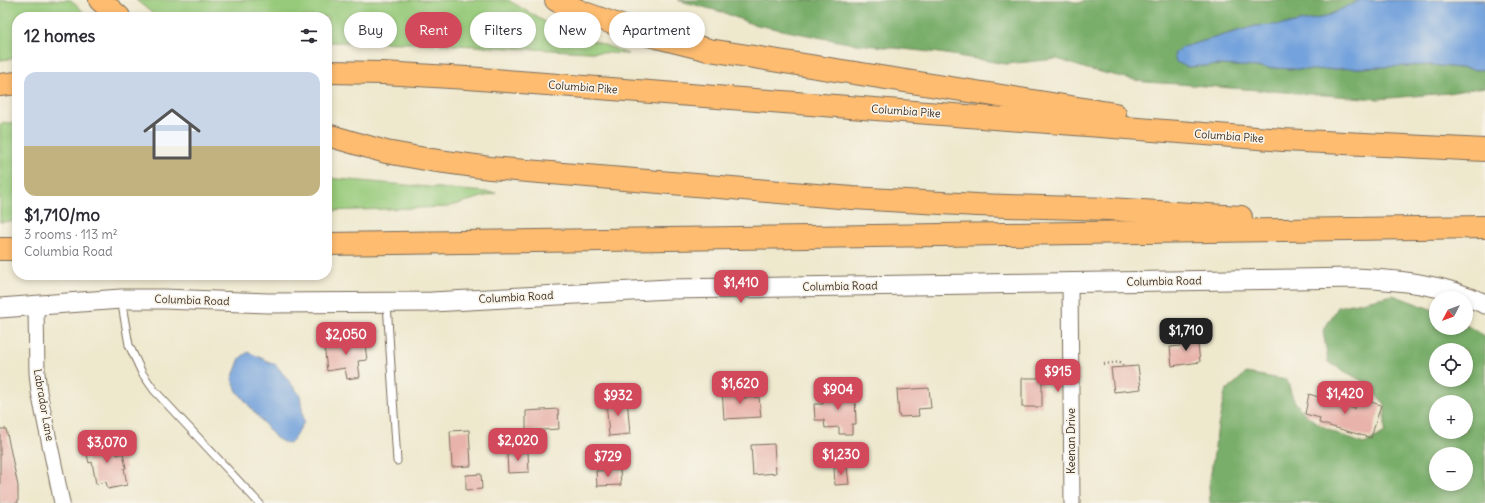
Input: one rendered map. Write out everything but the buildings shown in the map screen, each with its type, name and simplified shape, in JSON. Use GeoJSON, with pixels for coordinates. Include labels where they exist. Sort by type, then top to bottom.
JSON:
{"type":"FeatureCollection","features":[{"type":"Feature","properties":{"kind":"highway"},"geometry":{"type":"LineString","coordinates":[[556,0],[584,13],[641,33],[710,50],[1283,140]]}},
{"type":"Feature","properties":{"kind":"highway"},"geometry":{"type":"LineString","coordinates":[[101,1],[113,12]]}},
{"type":"Feature","properties":{"kind":"highway","name":"Columbia Pike"},"geometry":{"type":"LineString","coordinates":[[332,72],[383,73],[466,78],[1283,140],[1485,150]]}},
{"type":"Feature","properties":{"kind":"highway"},"geometry":{"type":"LineString","coordinates":[[0,85],[12,84]]}},
{"type":"Feature","properties":{"kind":"highway"},"geometry":{"type":"LineString","coordinates":[[332,137],[386,152],[490,168],[852,198],[977,205],[1109,209],[1419,228]]}},
{"type":"Feature","properties":{"kind":"highway"},"geometry":{"type":"LineString","coordinates":[[332,244],[1485,226]]}},
{"type":"Feature","properties":{"kind":"highway"},"geometry":{"type":"LineString","coordinates":[[0,249],[12,249]]}},
{"type":"Feature","properties":{"kind":"street","name":"Columbia Road"},"geometry":{"type":"LineString","coordinates":[[0,308],[121,299],[268,303],[387,303],[432,302],[669,289],[1327,278],[1385,279],[1421,283],[1451,291],[1485,304]]}},
{"type":"Feature","properties":{"kind":"street","name":"Keenan Drive"},"geometry":{"type":"LineString","coordinates":[[1070,282],[1072,503]]}},
{"type":"Feature","properties":{"kind":"street","name":"Labrador Lane"},"geometry":{"type":"LineString","coordinates":[[36,306],[37,373],[39,392],[62,503]]}},
{"type":"Feature","properties":{"kind":"lane"},"geometry":{"type":"LineString","coordinates":[[121,299],[129,345],[142,373],[154,390],[258,503]]}},
{"type":"Feature","properties":{"kind":"lane"},"geometry":{"type":"LineString","coordinates":[[387,303],[398,460]]}},
{"type":"Feature","properties":{"kind":"path"},"geometry":{"type":"LineString","coordinates":[[1104,364],[1120,362],[1124,367]]}},
{"type":"Feature","properties":{"kind":"green space"},"geometry":{"type":"Polygon","coordinates":[[[0,0],[71,0],[84,12],[12,12],[12,59],[0,60],[0,0]]]}},
{"type":"Feature","properties":{"kind":"green space"},"geometry":{"type":"Polygon","coordinates":[[[136,0],[508,0],[528,12],[470,12],[470,46],[462,45],[462,12],[405,12],[405,43],[397,43],[397,12],[344,12],[344,42],[332,42],[332,12],[151,12],[136,0]]]}},
{"type":"Feature","properties":{"kind":"green space"},"geometry":{"type":"Polygon","coordinates":[[[677,0],[1065,0],[1080,3],[1084,0],[1360,0],[1325,17],[1289,24],[1255,26],[1183,47],[1187,67],[1221,65],[1311,70],[1431,65],[1479,70],[1485,69],[1485,87],[1448,93],[1378,99],[1144,82],[1087,69],[1057,59],[1006,64],[940,53],[848,43],[752,24],[722,12],[677,0]]]}},
{"type":"Feature","properties":{"kind":"green space"},"geometry":{"type":"Polygon","coordinates":[[[536,17],[544,21],[544,48],[601,48],[601,44],[628,54],[513,48],[536,48],[536,17]]]}},
{"type":"Feature","properties":{"kind":"green space"},"geometry":{"type":"Polygon","coordinates":[[[12,123],[12,221],[0,222],[0,124],[12,123]]]}},
{"type":"Feature","properties":{"kind":"green space"},"geometry":{"type":"Polygon","coordinates":[[[332,178],[496,193],[447,207],[332,211],[332,178]]]}},
{"type":"Feature","properties":{"kind":"green space"},"geometry":{"type":"Polygon","coordinates":[[[1393,295],[1429,308],[1429,335],[1473,335],[1473,329],[1485,336],[1485,503],[1210,503],[1209,486],[1225,392],[1246,373],[1287,380],[1293,398],[1302,411],[1318,423],[1336,433],[1364,444],[1385,432],[1385,404],[1364,382],[1328,362],[1323,331],[1338,307],[1393,295]]]}},
{"type":"Feature","properties":{"kind":"water"},"geometry":{"type":"Polygon","coordinates":[[[1360,0],[1485,0],[1485,69],[1479,70],[1431,65],[1311,70],[1221,65],[1187,67],[1176,62],[1174,54],[1183,47],[1255,26],[1289,24],[1325,17],[1360,0]]]}},
{"type":"Feature","properties":{"kind":"water"},"geometry":{"type":"Polygon","coordinates":[[[248,352],[276,365],[300,395],[304,422],[291,443],[285,443],[276,438],[237,391],[232,379],[240,358],[248,352]]]}}]}
